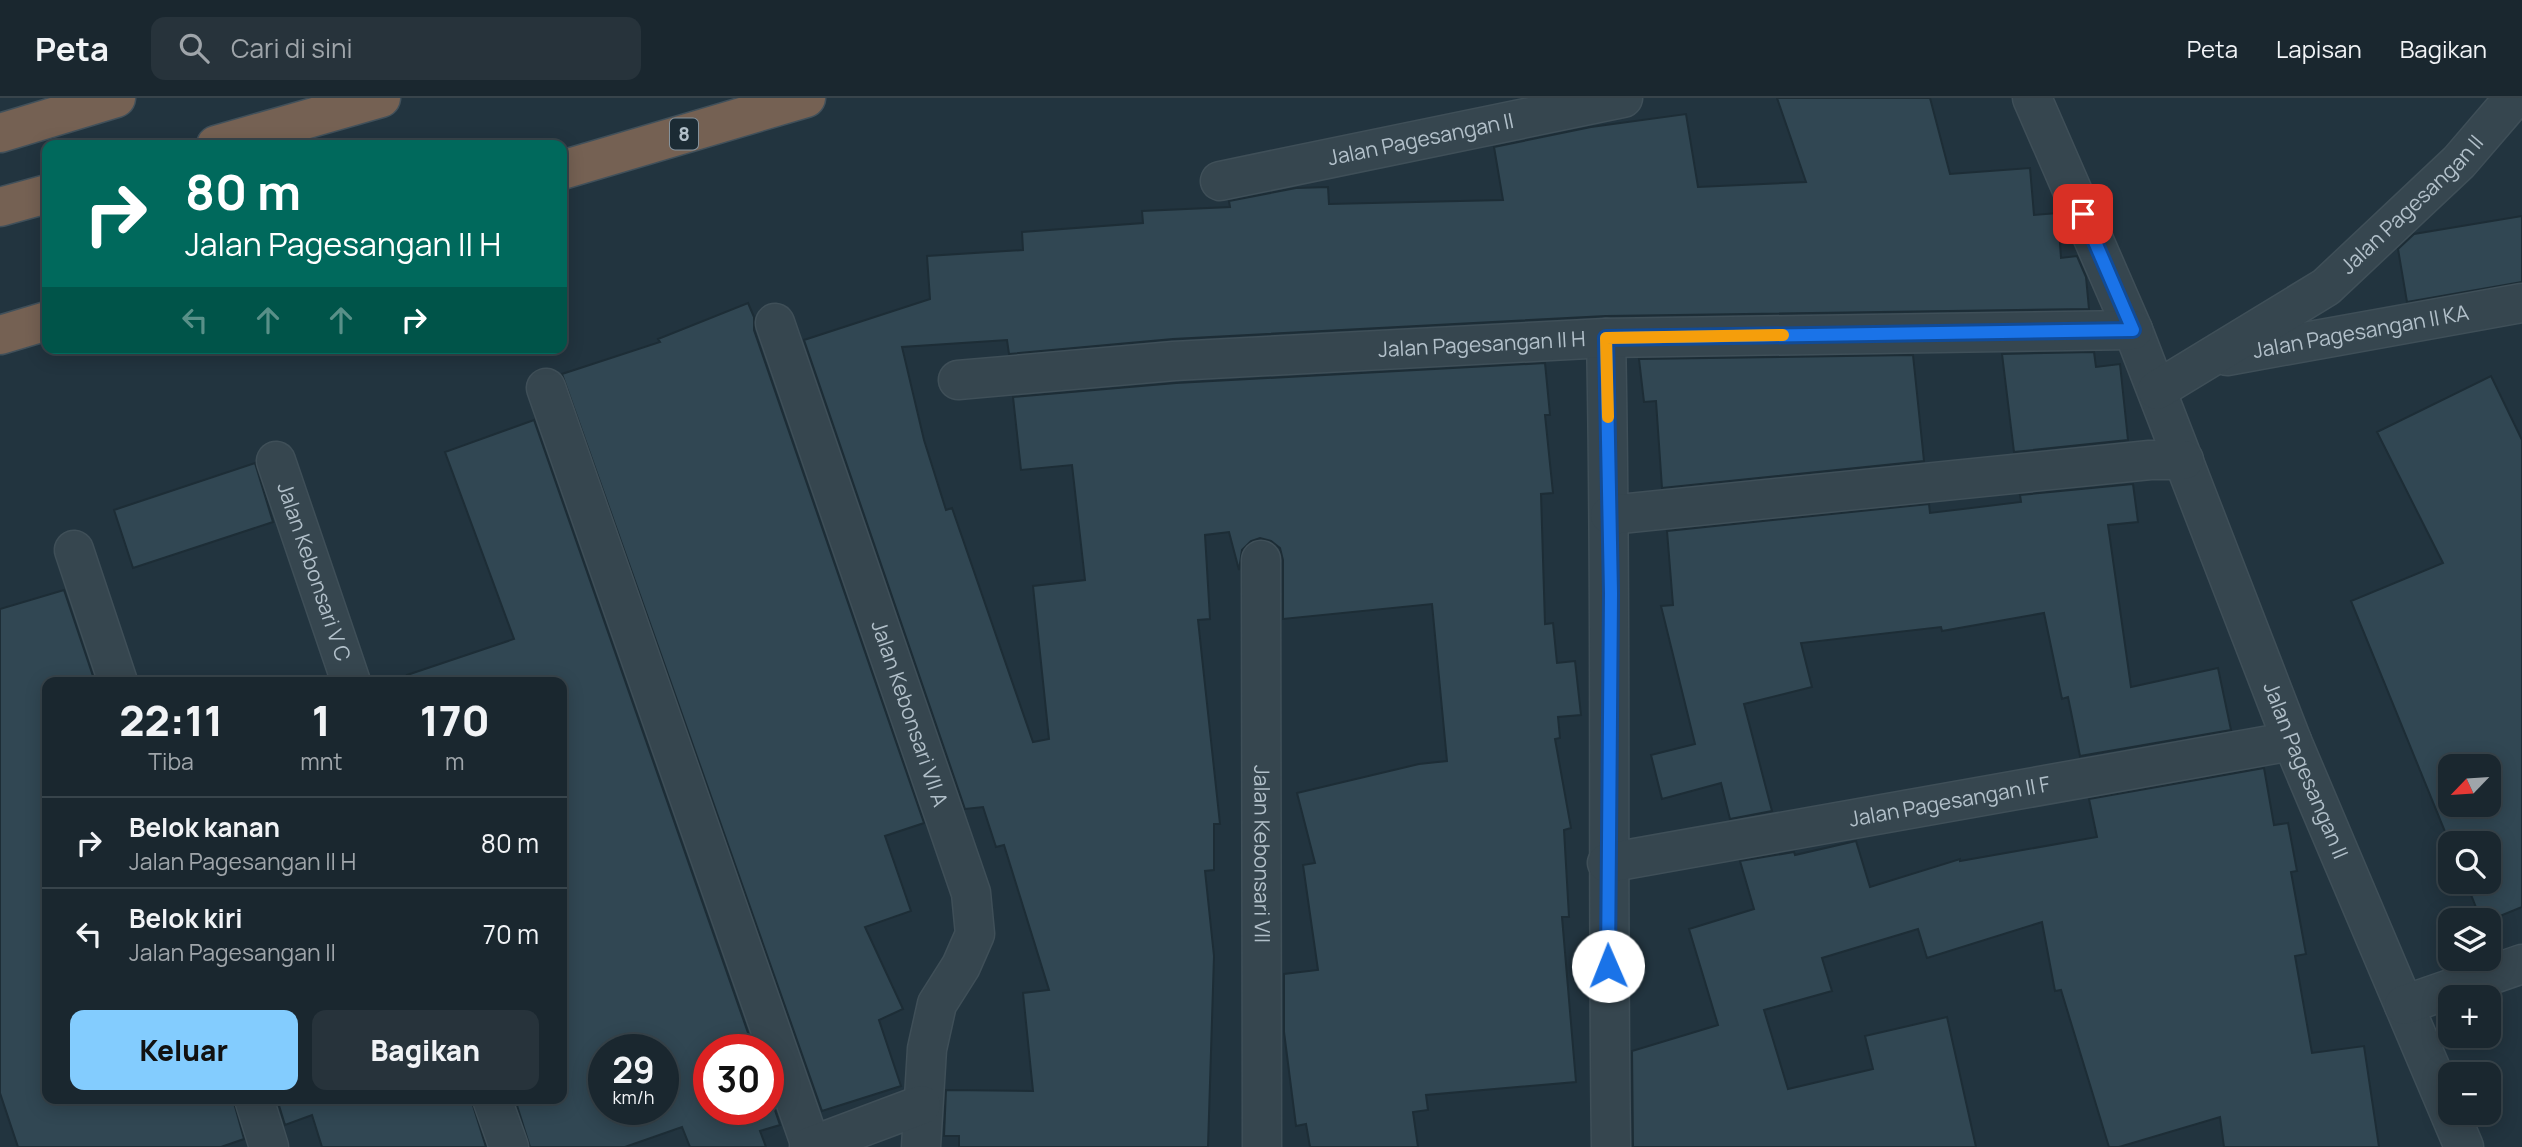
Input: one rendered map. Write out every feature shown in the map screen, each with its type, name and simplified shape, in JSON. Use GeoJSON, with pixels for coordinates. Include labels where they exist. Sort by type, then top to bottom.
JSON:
{"type":"FeatureCollection","features":[{"type":"Feature","properties":{"kind":"highway"},"geometry":{"type":"LineString","coordinates":[[0,133],[116,98]]}},
{"type":"Feature","properties":{"kind":"highway"},"geometry":{"type":"LineString","coordinates":[[234,140],[382,98]]}},
{"type":"Feature","properties":{"kind":"highway","name":"8"},"geometry":{"type":"LineString","coordinates":[[567,169],[806,98]]}},
{"type":"Feature","properties":{"kind":"highway"},"geometry":{"type":"LineString","coordinates":[[0,207],[42,195]]}},
{"type":"Feature","properties":{"kind":"highway"},"geometry":{"type":"LineString","coordinates":[[0,335],[42,322]]}},
{"type":"Feature","properties":{"kind":"street","name":"Jalan Pagesangan II"},"geometry":{"type":"LineString","coordinates":[[1220,181],[1623,98]]}},
{"type":"Feature","properties":{"kind":"street","name":"Jalan Pagesangan II"},"geometry":{"type":"LineString","coordinates":[[2032,98],[2133,330],[2291,741],[2464,1147]]}},
{"type":"Feature","properties":{"kind":"street","name":"Jalan Pagesangan II"},"geometry":{"type":"LineString","coordinates":[[2157,390],[2326,287],[2459,162],[2514,98]]}},
{"type":"Feature","properties":{"kind":"street","name":"Jalan Pagesangan II KA"},"geometry":{"type":"LineString","coordinates":[[2201,361],[2522,303]]}},
{"type":"Feature","properties":{"kind":"street","name":"Jalan Kebonsari VII A"},"geometry":{"type":"LineString","coordinates":[[775,323],[971,893],[975,934],[961,967],[937,1004],[927,1049],[921,1105],[921,1147]]}},
{"type":"Feature","properties":{"kind":"street","name":"Jalan Pagesangan II H"},"geometry":{"type":"LineString","coordinates":[[957,380],[1174,361],[1606,338],[2133,330]]}},
{"type":"Feature","properties":{"kind":"street"},"geometry":{"type":"LineString","coordinates":[[1606,338],[1610,515],[1607,863],[1611,1147]]}},
{"type":"Feature","properties":{"kind":"street"},"geometry":{"type":"LineString","coordinates":[[546,388],[810,1146],[921,1105]]}},
{"type":"Feature","properties":{"kind":"street"},"geometry":{"type":"LineString","coordinates":[[1610,515],[2150,460],[2184,460]]}},
{"type":"Feature","properties":{"kind":"street","name":"Jalan Kebonsari V C"},"geometry":{"type":"LineString","coordinates":[[276,461],[349,677]]}},
{"type":"Feature","properties":{"kind":"street"},"geometry":{"type":"LineString","coordinates":[[74,550],[116,677]]}},
{"type":"Feature","properties":{"kind":"street","name":"Jalan Kebonsari VII"},"geometry":{"type":"LineString","coordinates":[[1261,560],[1262,1147]]}},
{"type":"Feature","properties":{"kind":"street","name":"Jalan Pagesangan II F"},"geometry":{"type":"LineString","coordinates":[[1607,863],[2291,741]]}},
{"type":"Feature","properties":{"kind":"street"},"geometry":{"type":"LineString","coordinates":[[2404,1005],[2522,964]]}},
{"type":"Feature","properties":{"kind":"street"},"geometry":{"type":"LineString","coordinates":[[256,1104],[269,1147]]}},
{"type":"Feature","properties":{"kind":"street"},"geometry":{"type":"LineString","coordinates":[[494,1104],[509,1147]]}},
{"type":"Feature","properties":{"kind":"building"},"geometry":{"type":"Polygon","coordinates":[[[1777,98],[1930,98],[1950,174],[2030,168],[2034,215],[2058,213],[2061,258],[2077,256],[2086,277],[2089,309],[1606,316],[1173,339],[1009,354],[1007,340],[902,347],[924,440],[946,510],[952,508],[1033,742],[1049,739],[1033,586],[1085,580],[1072,465],[1021,470],[1013,397],[1176,383],[1545,363],[1550,415],[1545,415],[1553,493],[1541,494],[1545,624],[1553,623],[1557,663],[1575,661],[1581,715],[1558,717],[1560,738],[1555,739],[1571,828],[1564,830],[1569,917],[1562,917],[1576,1082],[1426,1095],[1428,1110],[1413,1112],[1418,1147],[1310,1147],[1306,1124],[1296,1126],[1284,1032],[1284,974],[1318,970],[1303,865],[1315,863],[1297,793],[1419,764],[1447,761],[1432,604],[1283,619],[1283,560],[1280,548],[1271,541],[1260,538],[1251,541],[1242,550],[1239,570],[1229,532],[1205,535],[1210,619],[1198,620],[1220,824],[1214,824],[1214,870],[1205,871],[1214,956],[1208,1147],[959,1147],[959,1136],[944,1136],[946,1090],[1033,1091],[1023,993],[1049,990],[1004,845],[996,847],[983,807],[965,809],[804,340],[930,299],[927,256],[1023,250],[1022,232],[1143,223],[1142,211],[1230,207],[1229,201],[1296,188],[1328,187],[1329,204],[1503,200],[1494,147],[1591,127],[1686,114],[1698,187],[1806,182],[1777,98]]]}},
{"type":"Feature","properties":{"kind":"building"},"geometry":{"type":"Polygon","coordinates":[[[2522,216],[2522,282],[2407,302],[2398,249],[2414,234],[2522,216]]]}},
{"type":"Feature","properties":{"kind":"building"},"geometry":{"type":"Polygon","coordinates":[[[748,303],[754,317],[754,330],[924,823],[885,836],[911,911],[865,927],[903,1009],[879,1020],[901,1086],[822,1111],[562,374],[660,342],[658,339],[748,303]]]}},
{"type":"Feature","properties":{"kind":"building"},"geometry":{"type":"Polygon","coordinates":[[[2094,352],[2096,367],[2120,364],[2128,440],[2014,452],[2002,354],[2094,352]]]}},
{"type":"Feature","properties":{"kind":"building"},"geometry":{"type":"Polygon","coordinates":[[[1913,355],[1924,461],[1662,488],[1656,401],[1644,402],[1639,359],[1913,355]]]}},
{"type":"Feature","properties":{"kind":"building"},"geometry":{"type":"Polygon","coordinates":[[[2491,376],[2522,440],[2522,907],[2501,916],[2501,908],[2476,908],[2471,894],[2501,894],[2501,831],[2445,831],[2439,817],[2501,817],[2501,754],[2438,754],[2438,815],[2351,601],[2443,563],[2377,432],[2491,376]]]}},
{"type":"Feature","properties":{"kind":"building"},"geometry":{"type":"Polygon","coordinates":[[[534,420],[748,1034],[693,1034],[693,1125],[780,1125],[760,1131],[766,1147],[690,1147],[682,1127],[625,1147],[530,1147],[517,1104],[567,1104],[567,677],[407,675],[514,639],[445,452],[534,420]]]}},
{"type":"Feature","properties":{"kind":"building"},"geometry":{"type":"Polygon","coordinates":[[[255,463],[273,522],[133,568],[114,510],[255,463]]]}},
{"type":"Feature","properties":{"kind":"building"},"geometry":{"type":"Polygon","coordinates":[[[2133,484],[2138,522],[2108,525],[2131,687],[2218,668],[2231,730],[2080,756],[2068,697],[2062,699],[2044,613],[1942,631],[1941,627],[1801,643],[1812,687],[1744,704],[1772,811],[1730,819],[1721,783],[1662,799],[1651,755],[1695,744],[1661,606],[1673,605],[1667,531],[1929,504],[1930,513],[2021,502],[2020,495],[2133,484]]]}},
{"type":"Feature","properties":{"kind":"building"},"geometry":{"type":"Polygon","coordinates":[[[64,590],[93,677],[42,677],[42,1104],[234,1104],[244,1139],[221,1147],[18,1147],[0,1093],[0,609],[64,590]]]}},
{"type":"Feature","properties":{"kind":"building"},"geometry":{"type":"Polygon","coordinates":[[[2264,768],[2274,825],[2288,823],[2297,871],[2291,872],[2306,954],[2295,956],[2312,1053],[2364,1046],[2379,1147],[2224,1147],[2220,1117],[2119,1147],[2109,1147],[2061,990],[2055,991],[2042,922],[1927,958],[1918,929],[1822,958],[1832,991],[1764,1010],[1788,1089],[1873,1069],[1865,1036],[1947,1017],[1976,1147],[1633,1147],[1632,1051],[1718,1025],[1689,929],[1754,909],[1740,861],[1794,852],[1795,855],[1856,841],[1870,887],[1960,859],[2097,837],[2089,799],[2264,768]]]}},
{"type":"Feature","properties":{"kind":"building"},"geometry":{"type":"Polygon","coordinates":[[[279,1104],[473,1104],[486,1147],[322,1147],[312,1115],[285,1125],[279,1104]]]}},
{"type":"Feature","properties":{"kind":"slow traffic"},"geometry":{"type":"LineString","coordinates":[[1608,417],[1606,338],[1783,335]]}},
{"type":"Feature","properties":{"kind":"route"},"geometry":{"type":"LineString","coordinates":[[1608,966],[1611,593],[1606,338],[2133,330],[2083,214]]}}]}
